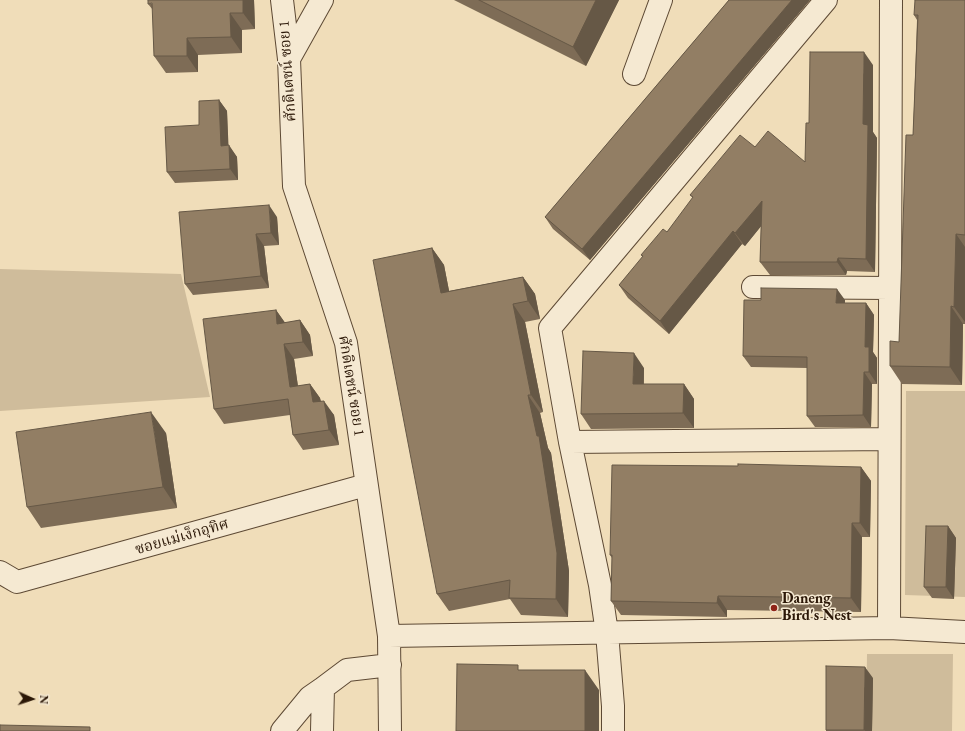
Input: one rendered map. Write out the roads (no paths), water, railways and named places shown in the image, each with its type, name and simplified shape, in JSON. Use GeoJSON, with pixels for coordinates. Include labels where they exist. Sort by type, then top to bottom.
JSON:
{"type":"FeatureCollection","features":[{"type":"Feature","properties":{"kind":"street","name":"ศักดิเดชน์ ซอย 1"},"geometry":{"type":"LineString","coordinates":[[282,0],[289,59],[294,186],[346,343],[389,636],[390,731]]}},
{"type":"Feature","properties":{"kind":"street"},"geometry":{"type":"LineString","coordinates":[[289,59],[322,0]]}},
{"type":"Feature","properties":{"kind":"street"},"geometry":{"type":"LineString","coordinates":[[634,74],[661,0]]}},
{"type":"Feature","properties":{"kind":"street"},"geometry":{"type":"LineString","coordinates":[[613,731],[613,706],[607,633],[600,585],[570,442],[550,328],[826,0]]}},
{"type":"Feature","properties":{"kind":"street"},"geometry":{"type":"LineString","coordinates":[[889,628],[891,0]]}},
{"type":"Feature","properties":{"kind":"street"},"geometry":{"type":"LineString","coordinates":[[754,287],[890,288]]}},
{"type":"Feature","properties":{"kind":"street"},"geometry":{"type":"LineString","coordinates":[[570,442],[889,439]]}},
{"type":"Feature","properties":{"kind":"street","name":"ซอยแม่เง็กอุทิศ"},"geometry":{"type":"LineString","coordinates":[[0,572],[17,582],[366,485]]}},
{"type":"Feature","properties":{"kind":"street"},"geometry":{"type":"LineString","coordinates":[[389,636],[889,628],[965,632]]}},
{"type":"Feature","properties":{"kind":"street"},"geometry":{"type":"LineString","coordinates":[[282,731],[310,697],[347,670],[390,665]]}},
{"type":"Feature","properties":{"kind":"street"},"geometry":{"type":"LineString","coordinates":[[322,731],[323,688]]}},
{"type":"Feature","properties":{"kind":"place","name":"Daneng Bird's Nest"},"geometry":{"type":"Point","coordinates":[774,608]}}]}
